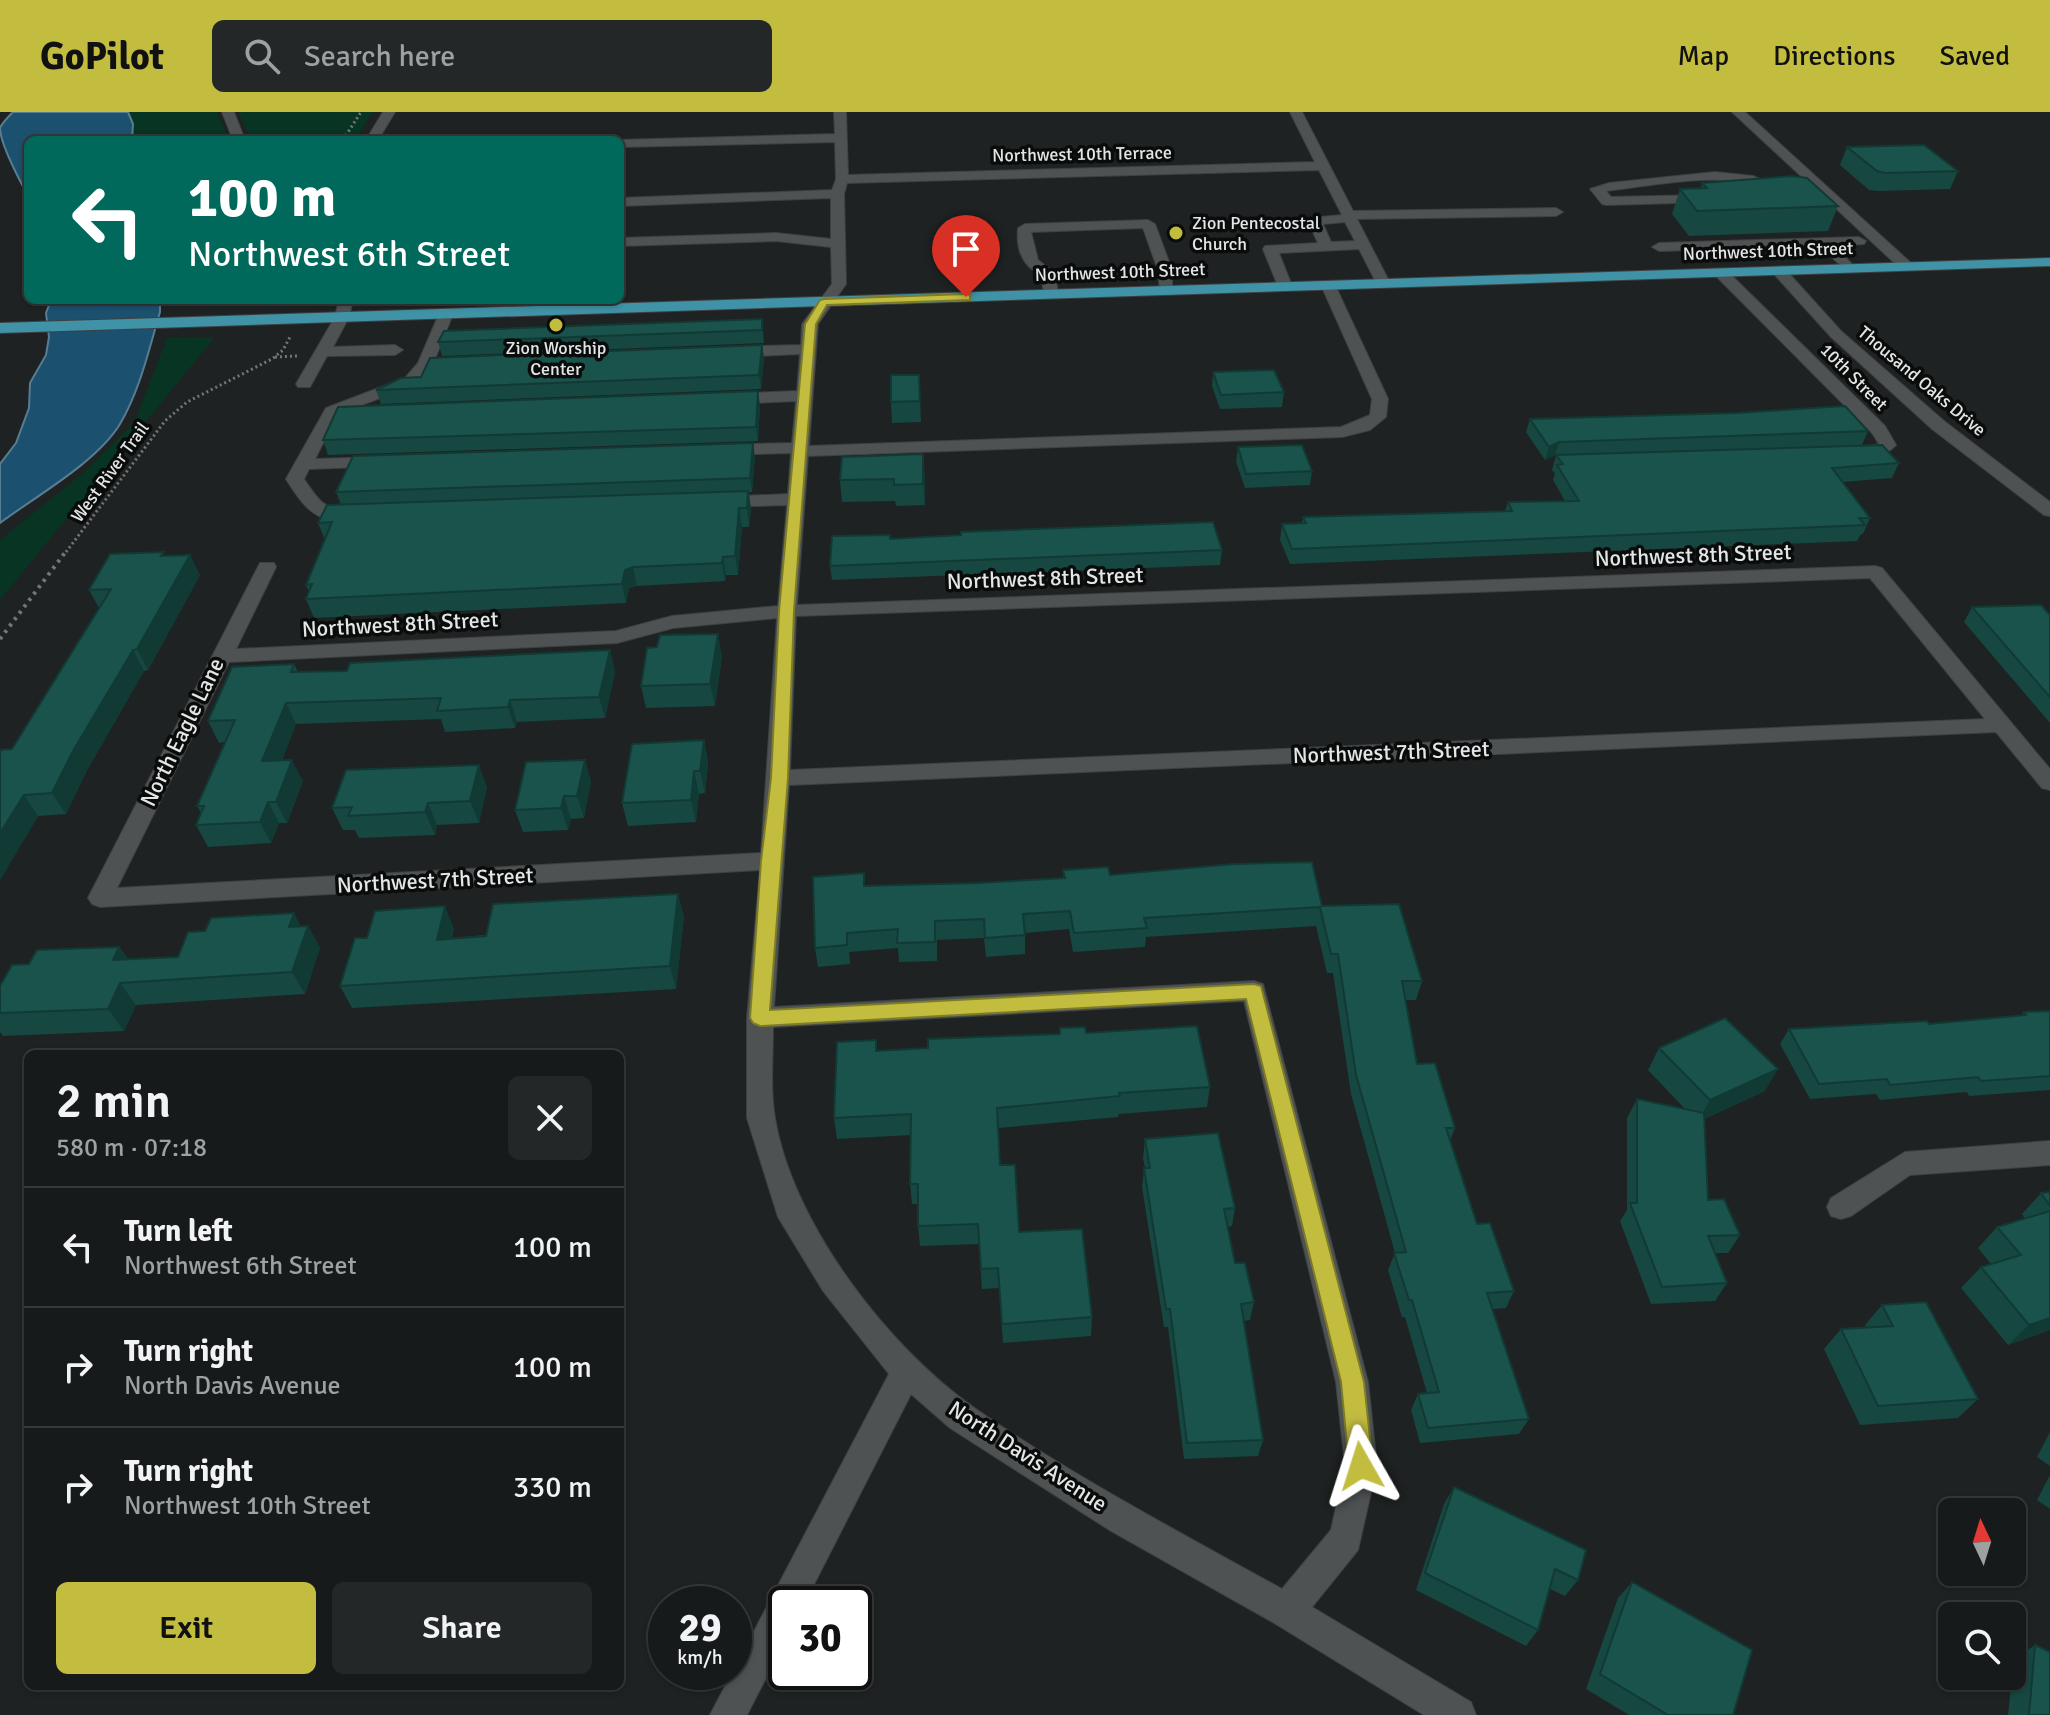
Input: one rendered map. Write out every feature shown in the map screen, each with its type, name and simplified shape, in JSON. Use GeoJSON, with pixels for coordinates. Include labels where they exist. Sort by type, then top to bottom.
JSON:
{"type":"FeatureCollection","features":[{"type":"Feature","properties":{"kind":"main road","name":"Northwest 10th Street"},"geometry":{"type":"LineString","coordinates":[[0,328],[2050,262]]}},
{"type":"Feature","properties":{"kind":"street"},"geometry":{"type":"LineString","coordinates":[[228,112],[237,136]]}},
{"type":"Feature","properties":{"kind":"street"},"geometry":{"type":"LineString","coordinates":[[374,136],[389,112]]}},
{"type":"Feature","properties":{"kind":"street"},"geometry":{"type":"LineString","coordinates":[[1296,112],[1383,283]]}},
{"type":"Feature","properties":{"kind":"street"},"geometry":{"type":"LineString","coordinates":[[1738,112],[1906,266]]}},
{"type":"Feature","properties":{"kind":"street"},"geometry":{"type":"LineString","coordinates":[[624,143],[840,125]]}},
{"type":"Feature","properties":{"kind":"street","name":"North Davis Avenue"},"geometry":{"type":"LineString","coordinates":[[840,125],[839,284],[810,324],[760,1018],[761,1118],[788,1208],[833,1282],[907,1370],[961,1417],[1123,1519],[1286,1611],[1458,1715]]}},
{"type":"Feature","properties":{"kind":"street","name":"Northwest 10th Terrace"},"geometry":{"type":"LineString","coordinates":[[624,202],[839,186],[1324,166]]}},
{"type":"Feature","properties":{"kind":"street"},"geometry":{"type":"LineString","coordinates":[[1725,198],[1607,201],[1597,189],[1740,176],[1763,180],[1783,193]]}},
{"type":"Feature","properties":{"kind":"street"},"geometry":{"type":"LineString","coordinates":[[1744,195],[1783,193],[1798,197]]}},
{"type":"Feature","properties":{"kind":"street"},"geometry":{"type":"LineString","coordinates":[[1813,200],[1835,202]]}},
{"type":"Feature","properties":{"kind":"street"},"geometry":{"type":"LineString","coordinates":[[1326,246],[1315,221],[1349,217],[1556,212]]}},
{"type":"Feature","properties":{"kind":"street"},"geometry":{"type":"LineString","coordinates":[[1051,294],[1048,273],[1037,270],[1030,263],[1025,228],[1148,224],[1165,270],[1167,291]]}},
{"type":"Feature","properties":{"kind":"street"},"geometry":{"type":"LineString","coordinates":[[624,242],[776,237],[797,238],[807,244],[838,243]]}},
{"type":"Feature","properties":{"kind":"street"},"geometry":{"type":"LineString","coordinates":[[1680,274],[1659,247],[1859,241]]}},
{"type":"Feature","properties":{"kind":"street"},"geometry":{"type":"LineString","coordinates":[[1822,242],[1849,268]]}},
{"type":"Feature","properties":{"kind":"street"},"geometry":{"type":"LineString","coordinates":[[1285,286],[1270,249],[1363,245]]}},
{"type":"Feature","properties":{"kind":"street","name":"Thousand Oaks Drive"},"geometry":{"type":"LineString","coordinates":[[1779,271],[1836,334],[1938,425],[2050,511]]}},
{"type":"Feature","properties":{"kind":"street","name":"10th Street"},"geometry":{"type":"LineString","coordinates":[[1721,273],[1879,430],[1888,445],[1877,452],[1840,455]]}},
{"type":"Feature","properties":{"kind":"street"},"geometry":{"type":"LineString","coordinates":[[707,451],[1342,432],[1364,426],[1378,417],[1380,399],[1328,285]]}},
{"type":"Feature","properties":{"kind":"street"},"geometry":{"type":"LineString","coordinates":[[304,384],[342,317],[345,304]]}},
{"type":"Feature","properties":{"kind":"street"},"geometry":{"type":"LineString","coordinates":[[367,516],[335,517],[314,508],[295,479],[330,414],[411,381],[433,364],[446,314]]}},
{"type":"Feature","properties":{"kind":"street"},"geometry":{"type":"LineString","coordinates":[[713,353],[808,349]]}},
{"type":"Feature","properties":{"kind":"street"},"geometry":{"type":"LineString","coordinates":[[322,352],[395,350]]}},
{"type":"Feature","properties":{"kind":"street"},"geometry":{"type":"LineString","coordinates":[[710,399],[805,396]]}},
{"type":"Feature","properties":{"kind":"street"},"geometry":{"type":"LineString","coordinates":[[330,414],[377,412]]}},
{"type":"Feature","properties":{"kind":"street"},"geometry":{"type":"LineString","coordinates":[[303,464],[396,461]]}},
{"type":"Feature","properties":{"kind":"street"},"geometry":{"type":"LineString","coordinates":[[701,503],[796,499]]}},
{"type":"Feature","properties":{"kind":"street","name":"North Eagle Lane"},"geometry":{"type":"LineString","coordinates":[[100,898],[267,567]]}},
{"type":"Feature","properties":{"kind":"street","name":"Northwest 8th Street"},"geometry":{"type":"LineString","coordinates":[[220,656],[617,637],[672,622],[787,611],[1875,572],[2002,725]]}},
{"type":"Feature","properties":{"kind":"street"},"geometry":{"type":"LineString","coordinates":[[2002,725],[2050,783]]}},
{"type":"Feature","properties":{"kind":"street","name":"Northwest 7th Street"},"geometry":{"type":"LineString","coordinates":[[779,778],[2002,725]]}},
{"type":"Feature","properties":{"kind":"street","name":"Northwest 7th Street"},"geometry":{"type":"LineString","coordinates":[[100,898],[770,861]]}},
{"type":"Feature","properties":{"kind":"street"},"geometry":{"type":"LineString","coordinates":[[760,1018],[1254,991],[1352,1382],[1361,1466],[1346,1538],[1286,1611]]}},
{"type":"Feature","properties":{"kind":"street"},"geometry":{"type":"LineString","coordinates":[[1841,1207],[1905,1164],[2050,1153]]}},
{"type":"Feature","properties":{"kind":"street"},"geometry":{"type":"LineString","coordinates":[[728,1715],[907,1370]]}},
{"type":"Feature","properties":{"kind":"path"},"geometry":{"type":"LineString","coordinates":[[346,136],[361,112]]}},
{"type":"Feature","properties":{"kind":"path","name":"West River Trail"},"geometry":{"type":"LineString","coordinates":[[0,639],[165,421],[187,402],[274,357]]}},
{"type":"Feature","properties":{"kind":"green space"},"geometry":{"type":"Polygon","coordinates":[[[128,112],[217,112],[227,136],[132,136],[133,124],[128,112]]]}},
{"type":"Feature","properties":{"kind":"green space"},"geometry":{"type":"Polygon","coordinates":[[[238,112],[373,112],[358,136],[249,136],[238,112]]]}},
{"type":"Feature","properties":{"kind":"green space"},"geometry":{"type":"Polygon","coordinates":[[[215,337],[0,600],[0,540],[83,473],[134,423],[167,338],[215,337]]]}},
{"type":"Feature","properties":{"kind":"water"},"geometry":{"type":"Polygon","coordinates":[[[13,112],[128,112],[133,124],[132,136],[24,136],[24,188],[3,143],[1,126],[13,112]]]}},
{"type":"Feature","properties":{"kind":"water"},"geometry":{"type":"Polygon","coordinates":[[[49,304],[160,304],[133,397],[110,438],[65,478],[0,523],[0,464],[16,443],[29,408],[30,383],[46,355],[49,337],[46,313],[49,304]]]}},
{"type":"Feature","properties":{"kind":"building"},"geometry":{"type":"Polygon","coordinates":[[[1924,145],[1958,171],[1885,173],[1877,171],[1847,147],[1924,145]]]}},
{"type":"Feature","properties":{"kind":"building"},"geometry":{"type":"Polygon","coordinates":[[[1792,176],[1807,178],[1838,206],[1697,211],[1680,189],[1707,188],[1702,183],[1792,176]]]}},
{"type":"Feature","properties":{"kind":"building"},"geometry":{"type":"Polygon","coordinates":[[[762,319],[762,330],[438,342],[444,331],[762,319]]]}},
{"type":"Feature","properties":{"kind":"building"},"geometry":{"type":"Polygon","coordinates":[[[762,345],[759,375],[376,390],[401,378],[421,377],[430,358],[762,345]]]}},
{"type":"Feature","properties":{"kind":"building"},"geometry":{"type":"Polygon","coordinates":[[[1274,370],[1284,392],[1221,395],[1213,372],[1274,370]]]}},
{"type":"Feature","properties":{"kind":"building"},"geometry":{"type":"Polygon","coordinates":[[[891,375],[919,375],[920,401],[891,402],[891,375]]]}},
{"type":"Feature","properties":{"kind":"building"},"geometry":{"type":"Polygon","coordinates":[[[758,391],[756,427],[323,440],[338,407],[758,391]]]}},
{"type":"Feature","properties":{"kind":"building"},"geometry":{"type":"Polygon","coordinates":[[[1845,406],[1868,431],[1559,442],[1549,447],[1530,419],[1736,413],[1845,406]]]}},
{"type":"Feature","properties":{"kind":"building"},"geometry":{"type":"Polygon","coordinates":[[[753,443],[750,478],[336,492],[353,456],[753,443]]]}},
{"type":"Feature","properties":{"kind":"building"},"geometry":{"type":"Polygon","coordinates":[[[1302,445],[1312,471],[1246,474],[1238,447],[1302,445]]]}},
{"type":"Feature","properties":{"kind":"building"},"geometry":{"type":"Polygon","coordinates":[[[1882,445],[1899,463],[1832,468],[1870,518],[1859,518],[1865,525],[1292,549],[1282,524],[1306,523],[1303,517],[1512,511],[1508,502],[1579,501],[1557,465],[1563,464],[1556,455],[1882,445]]]}},
{"type":"Feature","properties":{"kind":"building"},"geometry":{"type":"Polygon","coordinates":[[[923,454],[923,484],[894,485],[894,479],[840,480],[842,457],[923,454]]]}},
{"type":"Feature","properties":{"kind":"building"},"geometry":{"type":"Polygon","coordinates":[[[748,491],[747,508],[739,508],[735,556],[723,557],[722,563],[633,567],[625,570],[622,584],[306,599],[312,584],[306,585],[332,522],[318,523],[327,505],[748,491]]]}},
{"type":"Feature","properties":{"kind":"building"},"geometry":{"type":"Polygon","coordinates":[[[1213,522],[1222,550],[830,566],[832,536],[890,535],[890,539],[961,535],[961,532],[1213,522]]]}},
{"type":"Feature","properties":{"kind":"building"},"geometry":{"type":"Polygon","coordinates":[[[164,552],[161,556],[190,555],[137,649],[133,650],[73,751],[52,793],[24,795],[0,833],[0,750],[12,749],[111,589],[89,590],[110,554],[164,552]]]}},
{"type":"Feature","properties":{"kind":"building"},"geometry":{"type":"Polygon","coordinates":[[[2041,605],[2050,615],[2050,697],[1972,607],[2041,605]]]}},
{"type":"Feature","properties":{"kind":"building"},"geometry":{"type":"Polygon","coordinates":[[[718,634],[710,684],[641,686],[647,648],[657,647],[660,635],[718,634]]]}},
{"type":"Feature","properties":{"kind":"building"},"geometry":{"type":"Polygon","coordinates":[[[610,650],[599,697],[510,700],[508,707],[437,711],[441,698],[286,703],[262,761],[292,760],[276,802],[268,802],[260,822],[196,825],[204,806],[197,806],[235,720],[208,721],[232,667],[294,664],[291,672],[347,671],[350,663],[610,650]]]}},
{"type":"Feature","properties":{"kind":"building"},"geometry":{"type":"Polygon","coordinates":[[[704,740],[700,771],[694,771],[691,800],[622,803],[632,744],[704,740]]]}},
{"type":"Feature","properties":{"kind":"building"},"geometry":{"type":"Polygon","coordinates":[[[585,760],[577,796],[564,796],[561,808],[515,810],[526,762],[585,760]]]}},
{"type":"Feature","properties":{"kind":"building"},"geometry":{"type":"Polygon","coordinates":[[[479,765],[470,801],[428,803],[425,812],[348,816],[352,807],[332,808],[346,770],[479,765]]]}},
{"type":"Feature","properties":{"kind":"building"},"geometry":{"type":"Polygon","coordinates":[[[1312,862],[1322,906],[1399,904],[1422,981],[1402,981],[1417,1064],[1435,1063],[1455,1128],[1446,1128],[1477,1224],[1490,1223],[1514,1291],[1487,1293],[1529,1419],[1428,1428],[1418,1394],[1439,1392],[1412,1300],[1409,1300],[1394,1253],[1406,1252],[1356,1075],[1338,954],[1331,954],[1320,907],[1144,918],[1147,928],[1074,933],[1070,911],[1023,914],[1025,935],[985,938],[984,919],[935,921],[935,942],[897,943],[898,929],[847,933],[847,945],[815,948],[813,877],[864,873],[864,886],[978,883],[1065,878],[1063,870],[1108,867],[1110,875],[1234,864],[1312,862]]]}},
{"type":"Feature","properties":{"kind":"building"},"geometry":{"type":"Polygon","coordinates":[[[678,894],[670,966],[340,986],[355,938],[367,938],[375,911],[445,906],[437,940],[486,936],[493,904],[678,894]]]}},
{"type":"Feature","properties":{"kind":"building"},"geometry":{"type":"Polygon","coordinates":[[[294,913],[289,927],[308,926],[292,972],[120,983],[108,1009],[0,1013],[0,986],[12,965],[29,964],[37,950],[119,947],[113,960],[178,957],[188,932],[205,931],[211,918],[294,913]]]}},
{"type":"Feature","properties":{"kind":"building"},"geometry":{"type":"Polygon","coordinates":[[[2050,1011],[2050,1076],[1981,1081],[1978,1077],[1890,1085],[1887,1079],[1819,1084],[1789,1029],[1927,1021],[1929,1024],[2050,1011]]]}},
{"type":"Feature","properties":{"kind":"building"},"geometry":{"type":"Polygon","coordinates":[[[1725,1018],[1778,1069],[1710,1100],[1659,1048],[1725,1018]]]}},
{"type":"Feature","properties":{"kind":"building"},"geometry":{"type":"Polygon","coordinates":[[[1197,1026],[1210,1087],[1119,1093],[1120,1096],[997,1108],[1000,1165],[1015,1165],[1019,1232],[1082,1229],[1092,1317],[1002,1324],[998,1268],[981,1269],[978,1224],[918,1226],[918,1184],[910,1184],[911,1114],[834,1118],[837,1042],[876,1040],[876,1051],[928,1048],[928,1039],[1060,1034],[1060,1028],[1085,1027],[1086,1033],[1197,1026]]]}},
{"type":"Feature","properties":{"kind":"building"},"geometry":{"type":"Polygon","coordinates":[[[1637,1099],[1704,1113],[1708,1200],[1724,1199],[1740,1235],[1708,1236],[1727,1283],[1662,1287],[1630,1203],[1637,1203],[1637,1099]]]}},
{"type":"Feature","properties":{"kind":"building"},"geometry":{"type":"Polygon","coordinates":[[[1218,1133],[1235,1208],[1224,1209],[1235,1263],[1245,1263],[1254,1302],[1241,1304],[1263,1440],[1187,1443],[1170,1309],[1166,1309],[1144,1168],[1150,1168],[1145,1139],[1218,1133]]]}},
{"type":"Feature","properties":{"kind":"building"},"geometry":{"type":"Polygon","coordinates":[[[2050,1192],[2050,1206],[2041,1193],[2050,1192]]]}},
{"type":"Feature","properties":{"kind":"building"},"geometry":{"type":"Polygon","coordinates":[[[2050,1211],[2050,1318],[2029,1325],[1981,1267],[2021,1255],[1997,1227],[2050,1211]]]}},
{"type":"Feature","properties":{"kind":"building"},"geometry":{"type":"Polygon","coordinates":[[[1926,1302],[1978,1399],[1878,1406],[1841,1329],[1893,1326],[1882,1305],[1926,1302]]]}},
{"type":"Feature","properties":{"kind":"building"},"geometry":{"type":"Polygon","coordinates":[[[1454,1487],[1586,1550],[1578,1580],[1555,1569],[1538,1630],[1425,1573],[1454,1487]]]}},
{"type":"Feature","properties":{"kind":"building"},"geometry":{"type":"Polygon","coordinates":[[[1632,1582],[1752,1650],[1733,1715],[1668,1715],[1600,1674],[1632,1582]]]}},
{"type":"Feature","properties":{"kind":"building"},"geometry":{"type":"Polygon","coordinates":[[[2035,1645],[2050,1652],[2050,1715],[2029,1715],[2035,1645]]]}},
{"type":"Feature","properties":{"kind":"place","name":"Zion Pentecostal Church"},"geometry":{"type":"Point","coordinates":[1176,233]}},
{"type":"Feature","properties":{"kind":"place","name":"Zion Worship Center"},"geometry":{"type":"Point","coordinates":[556,325]}},
{"type":"Feature","properties":{"kind":"route"},"geometry":{"type":"LineString","coordinates":[[966,297],[824,302],[810,324],[760,1018],[1254,991],[1352,1382],[1361,1466]]}}]}
